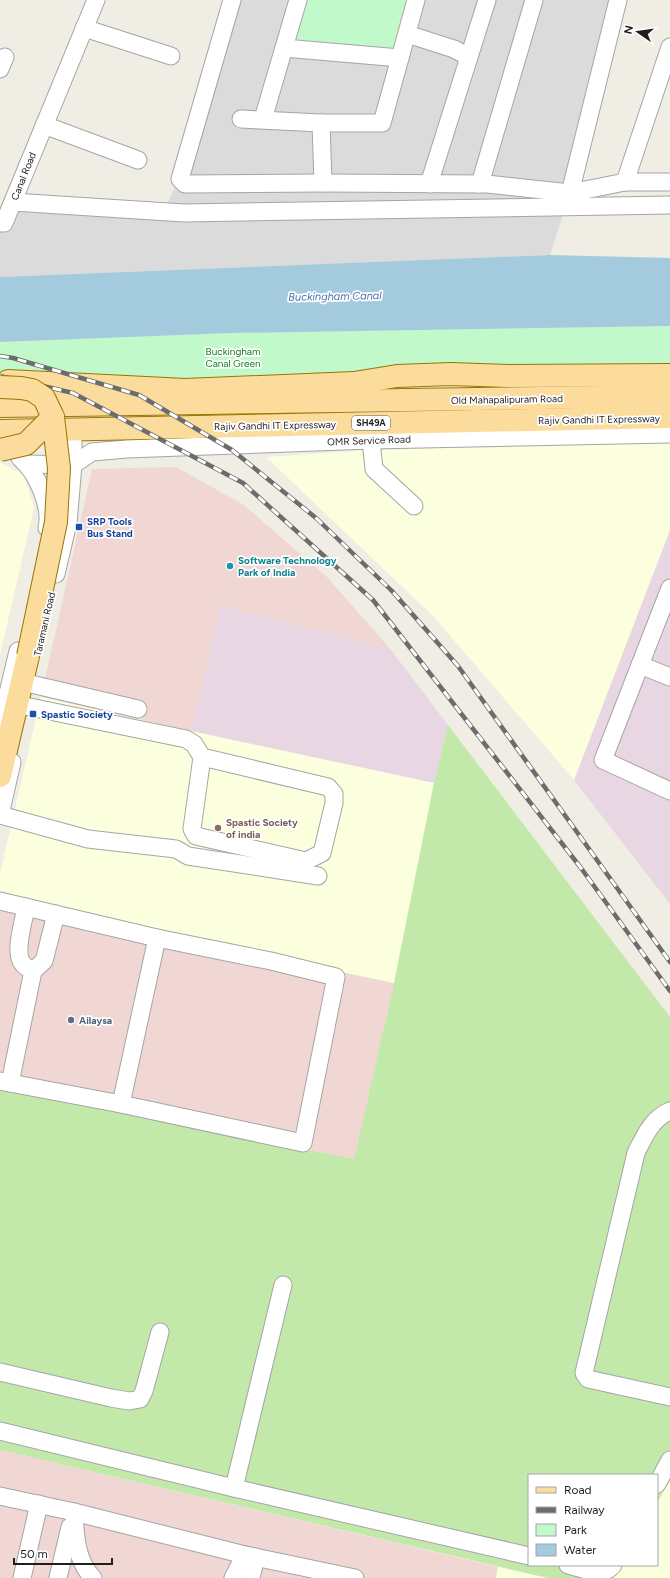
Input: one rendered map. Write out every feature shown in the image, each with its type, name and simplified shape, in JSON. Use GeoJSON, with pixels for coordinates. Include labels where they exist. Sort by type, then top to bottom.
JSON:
{"type":"FeatureCollection","features":[{"type":"Feature","properties":{"kind":"main road"},"geometry":{"type":"LineString","coordinates":[[0,381],[185,390],[354,383],[397,376],[451,374],[508,376],[670,375]]}},
{"type":"Feature","properties":{"kind":"main road"},"geometry":{"type":"LineString","coordinates":[[343,402],[354,383]]}},
{"type":"Feature","properties":{"kind":"main road"},"geometry":{"type":"LineString","coordinates":[[0,388],[21,388],[32,390],[44,398],[53,417],[59,468],[56,522],[28,656],[0,776]]}},
{"type":"Feature","properties":{"kind":"main road","name":"Old Mahapalipuram Road"},"geometry":{"type":"LineString","coordinates":[[0,406],[670,396]]}},
{"type":"Feature","properties":{"kind":"main road"},"geometry":{"type":"LineString","coordinates":[[424,400],[425,422]]}},
{"type":"Feature","properties":{"kind":"main road"},"geometry":{"type":"LineString","coordinates":[[376,431],[380,401]]}},
{"type":"Feature","properties":{"kind":"main road"},"geometry":{"type":"LineString","coordinates":[[0,450],[26,444],[53,417]]}},
{"type":"Feature","properties":{"kind":"main road","name":"Rajiv Gandhi IT Expressway"},"geometry":{"type":"LineString","coordinates":[[0,431],[376,431],[425,422],[670,417]]}},
{"type":"Feature","properties":{"kind":"street","name":"Canal Road"},"geometry":{"type":"LineString","coordinates":[[0,223],[4,223],[96,0]]}},
{"type":"Feature","properties":{"kind":"street"},"geometry":{"type":"LineString","coordinates":[[232,0],[180,179],[185,184],[480,184],[570,193],[625,182],[670,182]]}},
{"type":"Feature","properties":{"kind":"street"},"geometry":{"type":"LineString","coordinates":[[263,119],[298,0]]}},
{"type":"Feature","properties":{"kind":"street"},"geometry":{"type":"LineString","coordinates":[[241,119],[321,123],[382,123],[416,0]]}},
{"type":"Feature","properties":{"kind":"street"},"geometry":{"type":"LineString","coordinates":[[428,184],[487,0]]}},
{"type":"Feature","properties":{"kind":"street"},"geometry":{"type":"LineString","coordinates":[[480,184],[534,0]]}},
{"type":"Feature","properties":{"kind":"street"},"geometry":{"type":"LineString","coordinates":[[570,193],[618,0]]}},
{"type":"Feature","properties":{"kind":"street"},"geometry":{"type":"LineString","coordinates":[[84,28],[171,56]]}},
{"type":"Feature","properties":{"kind":"street"},"geometry":{"type":"LineString","coordinates":[[407,34],[454,49],[469,57]]}},
{"type":"Feature","properties":{"kind":"street"},"geometry":{"type":"LineString","coordinates":[[284,48],[400,58]]}},
{"type":"Feature","properties":{"kind":"street"},"geometry":{"type":"LineString","coordinates":[[625,182],[670,48]]}},
{"type":"Feature","properties":{"kind":"street"},"geometry":{"type":"LineString","coordinates":[[321,123],[323,183]]}},
{"type":"Feature","properties":{"kind":"street"},"geometry":{"type":"LineString","coordinates":[[44,126],[138,160]]}},
{"type":"Feature","properties":{"kind":"street"},"geometry":{"type":"LineString","coordinates":[[13,202],[184,213],[670,205]]}},
{"type":"Feature","properties":{"kind":"street","name":"Taramani Road"},"geometry":{"type":"LineString","coordinates":[[0,815],[68,523],[73,465],[73,430]]}},
{"type":"Feature","properties":{"kind":"street"},"geometry":{"type":"LineString","coordinates":[[376,431],[374,470],[414,506]]}},
{"type":"Feature","properties":{"kind":"street","name":"OMR Service Road"},"geometry":{"type":"LineString","coordinates":[[73,465],[92,452],[376,431],[670,434]]}},
{"type":"Feature","properties":{"kind":"street"},"geometry":{"type":"LineString","coordinates":[[0,442],[26,464],[73,465]]}},
{"type":"Feature","properties":{"kind":"street","name":"Taramani Road"},"geometry":{"type":"LineString","coordinates":[[0,727],[49,518],[39,483],[26,464]]}},
{"type":"Feature","properties":{"kind":"street"},"geometry":{"type":"LineString","coordinates":[[668,598],[602,760],[670,792]]}},
{"type":"Feature","properties":{"kind":"street"},"geometry":{"type":"LineString","coordinates":[[640,665],[670,677]]}},
{"type":"Feature","properties":{"kind":"street"},"geometry":{"type":"LineString","coordinates":[[30,684],[138,709]]}},
{"type":"Feature","properties":{"kind":"street"},"geometry":{"type":"LineString","coordinates":[[26,706],[186,739],[194,744],[202,757],[192,829],[196,836],[306,861],[322,853],[334,803],[334,794],[328,787],[202,757]]}},
{"type":"Feature","properties":{"kind":"street"},"geometry":{"type":"LineString","coordinates":[[0,815],[88,840],[176,849],[188,856],[318,876]]}},
{"type":"Feature","properties":{"kind":"street"},"geometry":{"type":"LineString","coordinates":[[0,901],[26,908],[56,914],[157,938],[271,961],[336,977],[303,1143],[121,1104],[5,1082],[33,971],[44,961],[56,914]]}},
{"type":"Feature","properties":{"kind":"street"},"geometry":{"type":"LineString","coordinates":[[26,908],[18,946],[19,957],[23,964],[33,971]]}},
{"type":"Feature","properties":{"kind":"street"},"geometry":{"type":"LineString","coordinates":[[121,1104],[157,938]]}},
{"type":"Feature","properties":{"kind":"street"},"geometry":{"type":"LineString","coordinates":[[670,1111],[653,1124],[644,1136],[636,1153],[584,1364],[584,1373],[588,1379],[670,1397]]}},
{"type":"Feature","properties":{"kind":"street"},"geometry":{"type":"LineString","coordinates":[[234,1488],[283,1285]]}},
{"type":"Feature","properties":{"kind":"street"},"geometry":{"type":"LineString","coordinates":[[0,1372],[111,1398],[129,1401],[140,1399],[144,1390],[160,1332]]}},
{"type":"Feature","properties":{"kind":"street"},"geometry":{"type":"LineString","coordinates":[[0,1431],[234,1488],[528,1556]]}},
{"type":"Feature","properties":{"kind":"street"},"geometry":{"type":"LineString","coordinates":[[658,1482],[670,1460]]}},
{"type":"Feature","properties":{"kind":"street"},"geometry":{"type":"LineString","coordinates":[[0,1496],[74,1512],[251,1556],[355,1578]]}},
{"type":"Feature","properties":{"kind":"street"},"geometry":{"type":"LineString","coordinates":[[22,1578],[39,1504]]}},
{"type":"Feature","properties":{"kind":"street"},"geometry":{"type":"LineString","coordinates":[[58,1578],[74,1512]]}},
{"type":"Feature","properties":{"kind":"street"},"geometry":{"type":"LineString","coordinates":[[74,1512],[76,1544],[89,1574],[93,1578]]}},
{"type":"Feature","properties":{"kind":"street"},"geometry":{"type":"LineString","coordinates":[[233,1578],[251,1556]]}},
{"type":"Feature","properties":{"kind":"street"},"geometry":{"type":"LineString","coordinates":[[251,1556],[252,1578]]}},
{"type":"Feature","properties":{"kind":"street"},"geometry":{"type":"LineString","coordinates":[[572,1566],[595,1571],[606,1570],[612,1566]]}},
{"type":"Feature","properties":{"kind":"shaded area"},"geometry":{"type":"Polygon","coordinates":[[[232,0],[622,0],[570,193],[550,255],[0,277],[0,223],[13,202],[163,212],[177,183],[232,0]]]}},
{"type":"Feature","properties":{"kind":"shaded area"},"geometry":{"type":"Polygon","coordinates":[[[670,442],[670,530],[574,780],[434,617],[266,457],[372,450],[670,442]]]}},
{"type":"Feature","properties":{"kind":"shaded area"},"geometry":{"type":"Polygon","coordinates":[[[0,462],[24,475],[34,508],[0,655],[0,462]]]}},
{"type":"Feature","properties":{"kind":"shaded area"},"geometry":{"type":"Polygon","coordinates":[[[176,467],[244,505],[326,576],[391,650],[221,606],[191,731],[41,697],[92,469],[176,467]]]}},
{"type":"Feature","properties":{"kind":"shaded area"},"geometry":{"type":"Polygon","coordinates":[[[670,530],[670,904],[574,780],[670,530]]]}},
{"type":"Feature","properties":{"kind":"shaded area"},"geometry":{"type":"Polygon","coordinates":[[[221,606],[391,650],[448,725],[434,783],[191,731],[221,606]]]}},
{"type":"Feature","properties":{"kind":"shaded area","name":"Spastic Society of india"},"geometry":{"type":"Polygon","coordinates":[[[41,697],[434,783],[394,983],[0,900],[0,873],[41,697]]]}},
{"type":"Feature","properties":{"kind":"shaded area"},"geometry":{"type":"Polygon","coordinates":[[[0,900],[394,983],[354,1159],[0,1088],[0,900]]]}},
{"type":"Feature","properties":{"kind":"shaded area"},"geometry":{"type":"Polygon","coordinates":[[[0,1450],[498,1567],[496,1578],[0,1578],[0,1450]]]}},
{"type":"Feature","properties":{"kind":"shaded area"},"geometry":{"type":"Polygon","coordinates":[[[670,1480],[670,1578],[614,1578],[621,1566],[658,1566],[658,1501],[670,1480]]]}},
{"type":"Feature","properties":{"kind":"shaded area"},"geometry":{"type":"Polygon","coordinates":[[[498,1567],[548,1578],[496,1578],[498,1567]]]}},
{"type":"Feature","properties":{"kind":"green space"},"geometry":{"type":"Polygon","coordinates":[[[302,0],[411,0],[396,52],[289,44],[302,0]]]}},
{"type":"Feature","properties":{"kind":"green space","name":"Buckingham Canal Green"},"geometry":{"type":"Polygon","coordinates":[[[670,326],[670,369],[324,378],[0,383],[0,342],[232,333],[670,326]]]}},
{"type":"Feature","properties":{"kind":"green space"},"geometry":{"type":"Polygon","coordinates":[[[448,725],[670,1017],[670,1480],[658,1501],[658,1474],[528,1474],[528,1566],[621,1566],[614,1578],[548,1578],[0,1450],[0,1088],[354,1159],[394,983],[434,783],[448,725]]]}},
{"type":"Feature","properties":{"kind":"water","name":"Buckingham Canal"},"geometry":{"type":"Polygon","coordinates":[[[550,255],[670,258],[670,326],[232,333],[0,342],[0,277],[550,255]]]}},
{"type":"Feature","properties":{"kind":"railway"},"geometry":{"type":"LineString","coordinates":[[0,356],[13,358],[139,395],[232,450],[316,518],[392,591],[458,666],[670,962]]}},
{"type":"Feature","properties":{"kind":"railway"},"geometry":{"type":"LineString","coordinates":[[0,376],[73,393],[243,483],[373,600],[581,868],[670,991]]}},
{"type":"Feature","properties":{"kind":"place","name":"SRP Tools Bus Stand"},"geometry":{"type":"Point","coordinates":[79,527]}},
{"type":"Feature","properties":{"kind":"place","name":"Software Technology Park of India"},"geometry":{"type":"Point","coordinates":[230,566]}},
{"type":"Feature","properties":{"kind":"place","name":"Spastic Society"},"geometry":{"type":"Point","coordinates":[33,714]}},
{"type":"Feature","properties":{"kind":"place","name":"Spastic Society of india"},"geometry":{"type":"Point","coordinates":[218,828]}},
{"type":"Feature","properties":{"kind":"place","name":"Ailaysa"},"geometry":{"type":"Point","coordinates":[71,1020]}}]}
